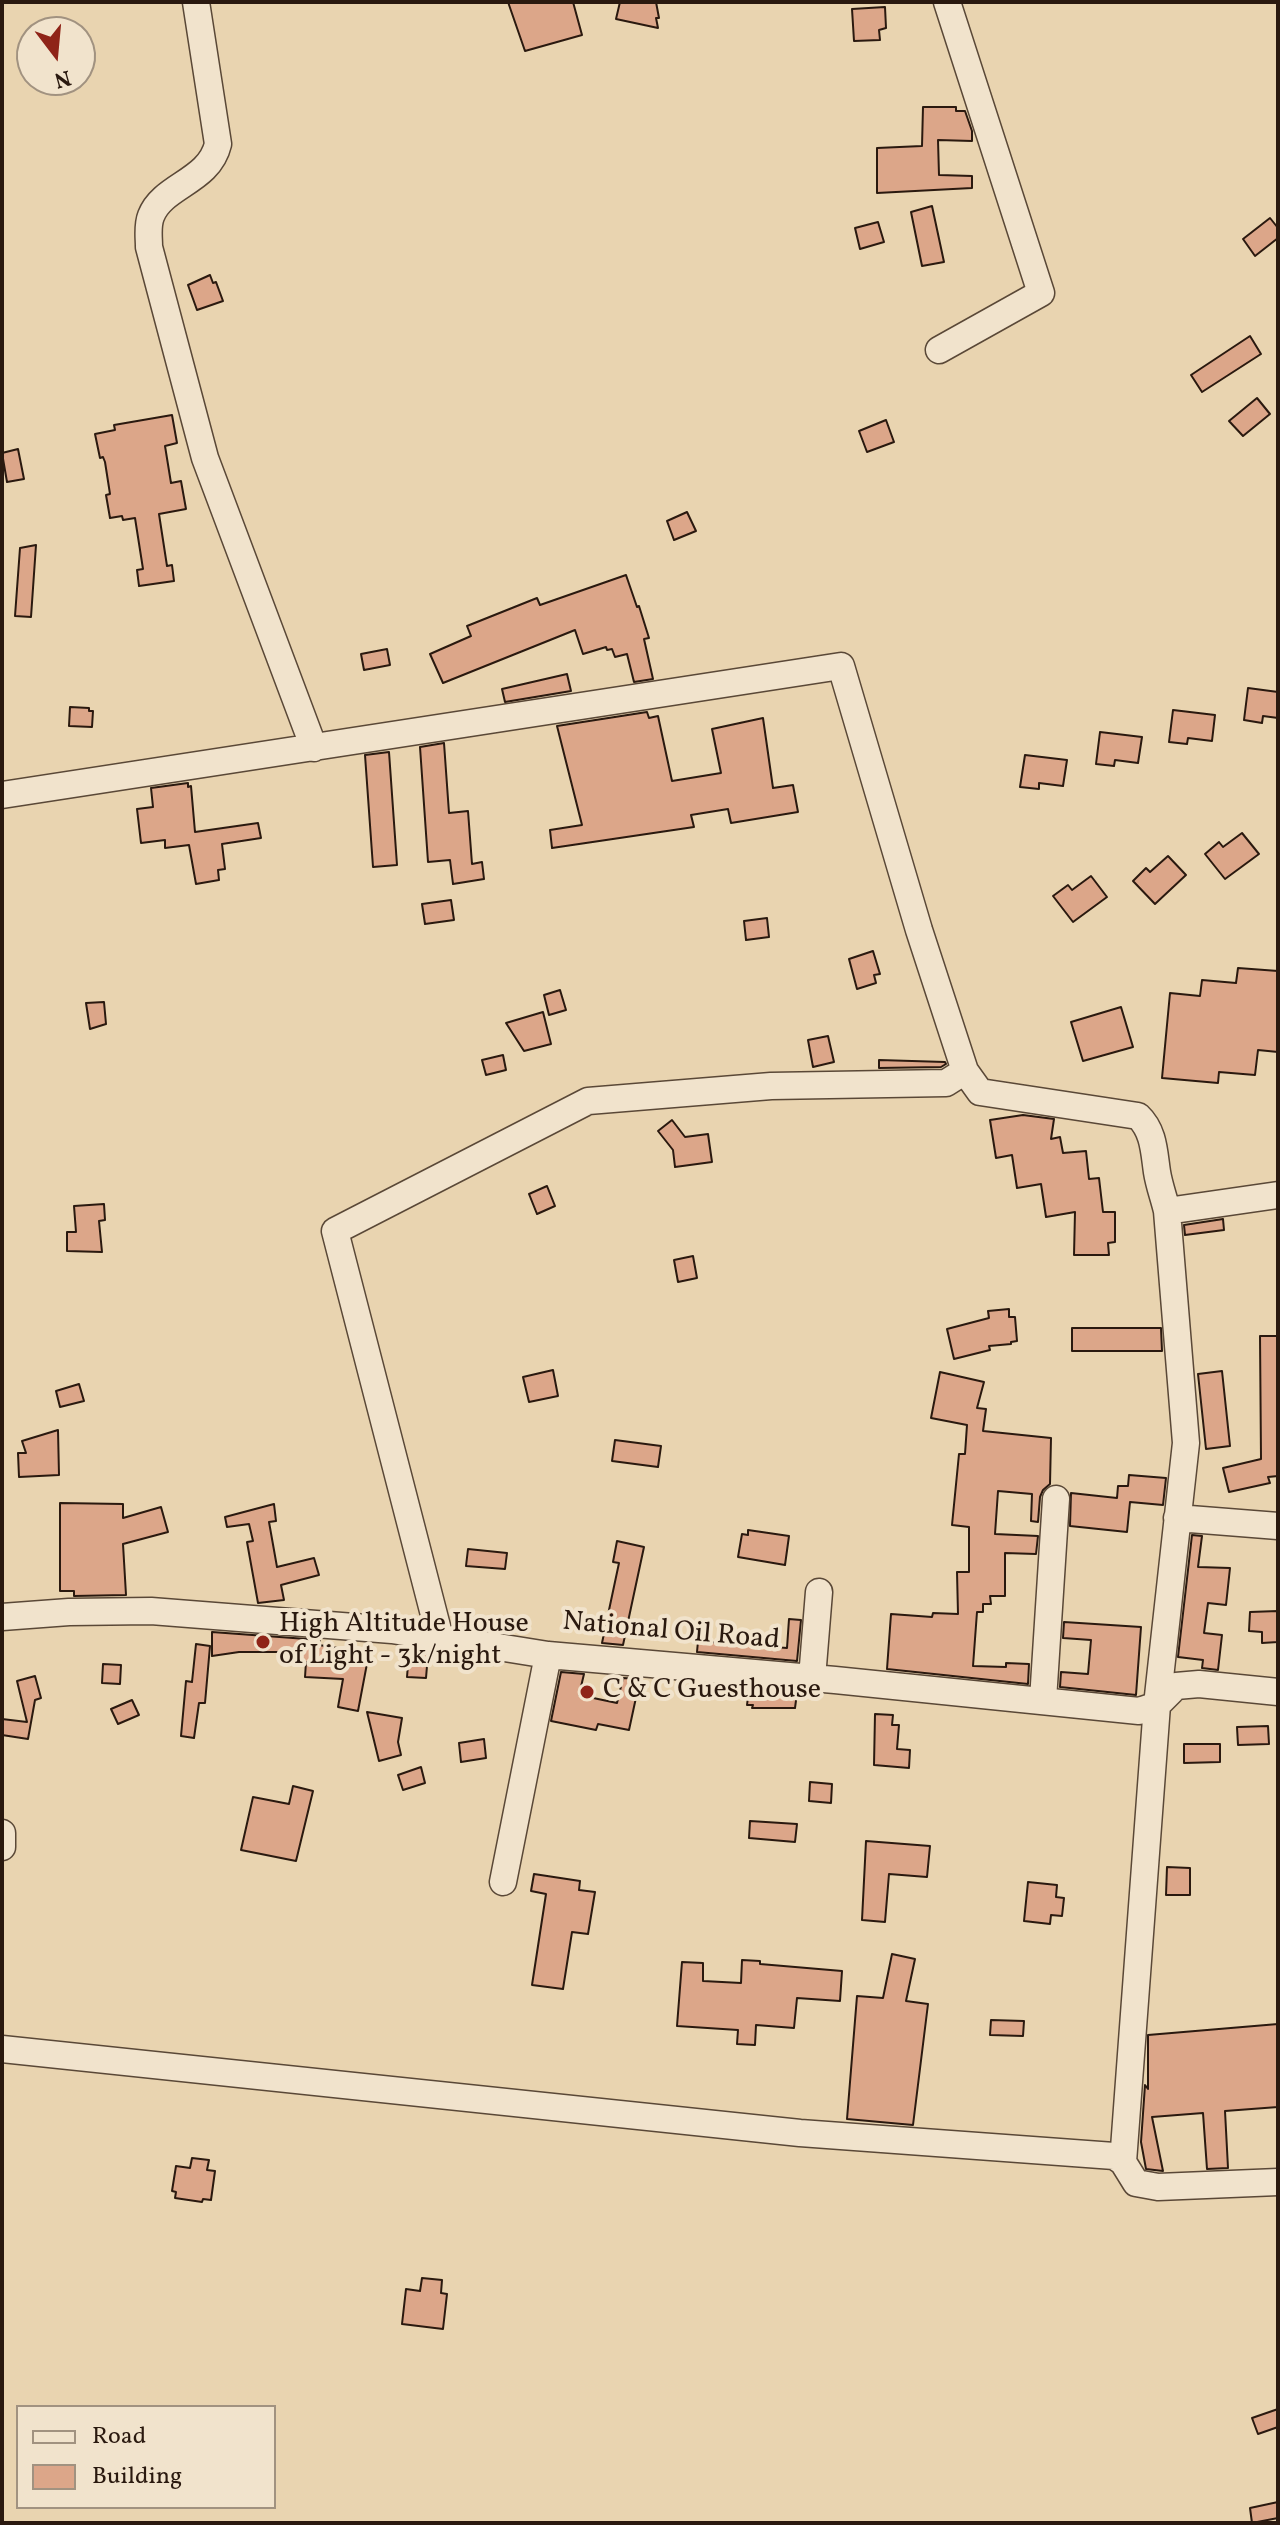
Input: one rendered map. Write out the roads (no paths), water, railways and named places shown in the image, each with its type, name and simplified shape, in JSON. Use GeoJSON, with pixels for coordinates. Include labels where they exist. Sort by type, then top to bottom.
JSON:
{"type":"FeatureCollection","features":[{"type":"Feature","properties":{"kind":"street"},"geometry":{"type":"LineString","coordinates":[[196,2],[218,144],[216,156],[209,166],[160,202],[148,225],[149,247],[205,458],[314,748]]}},
{"type":"Feature","properties":{"kind":"street"},"geometry":{"type":"LineString","coordinates":[[939,350],[1041,293],[947,2]]}},
{"type":"Feature","properties":{"kind":"street"},"geometry":{"type":"LineString","coordinates":[[2,795],[841,666],[919,930],[965,1071],[980,1092],[1138,1116],[1149,1131],[1155,1149],[1157,1172],[1167,1211],[1186,1443],[1157,1705],[1123,2162]]}},
{"type":"Feature","properties":{"kind":"street"},"geometry":{"type":"LineString","coordinates":[[440,1638],[335,1231],[588,1101],[771,1086],[946,1083],[965,1071]]}},
{"type":"Feature","properties":{"kind":"street"},"geometry":{"type":"LineString","coordinates":[[1167,1211],[1278,1195]]}},
{"type":"Feature","properties":{"kind":"street"},"geometry":{"type":"LineString","coordinates":[[1043,1700],[1056,1499]]}},
{"type":"Feature","properties":{"kind":"street"},"geometry":{"type":"LineString","coordinates":[[1177,1518],[1278,1526]]}},
{"type":"Feature","properties":{"kind":"street"},"geometry":{"type":"LineString","coordinates":[[812,1678],[819,1592]]}},
{"type":"Feature","properties":{"kind":"street","name":"National Oil Road"},"geometry":{"type":"LineString","coordinates":[[2,1617],[151,1611],[392,1630],[548,1655],[1139,1711],[1157,1705],[1176,1686],[1199,1684],[1278,1692]]}},
{"type":"Feature","properties":{"kind":"street"},"geometry":{"type":"LineString","coordinates":[[503,1882],[548,1655]]}},
{"type":"Feature","properties":{"kind":"street"},"geometry":{"type":"LineString","coordinates":[[2,1833],[2,1847]]}},
{"type":"Feature","properties":{"kind":"street"},"geometry":{"type":"LineString","coordinates":[[2,2049],[800,2133],[1114,2156],[1123,2162],[1136,2183],[1158,2187],[1278,2182]]}},
{"type":"Feature","properties":{"kind":"place","name":"High Altitude House of Light - 3k/night"},"geometry":{"type":"Point","coordinates":[263,1642]}},
{"type":"Feature","properties":{"kind":"place","name":"C & C Guesthouse"},"geometry":{"type":"Point","coordinates":[587,1692]}}]}
